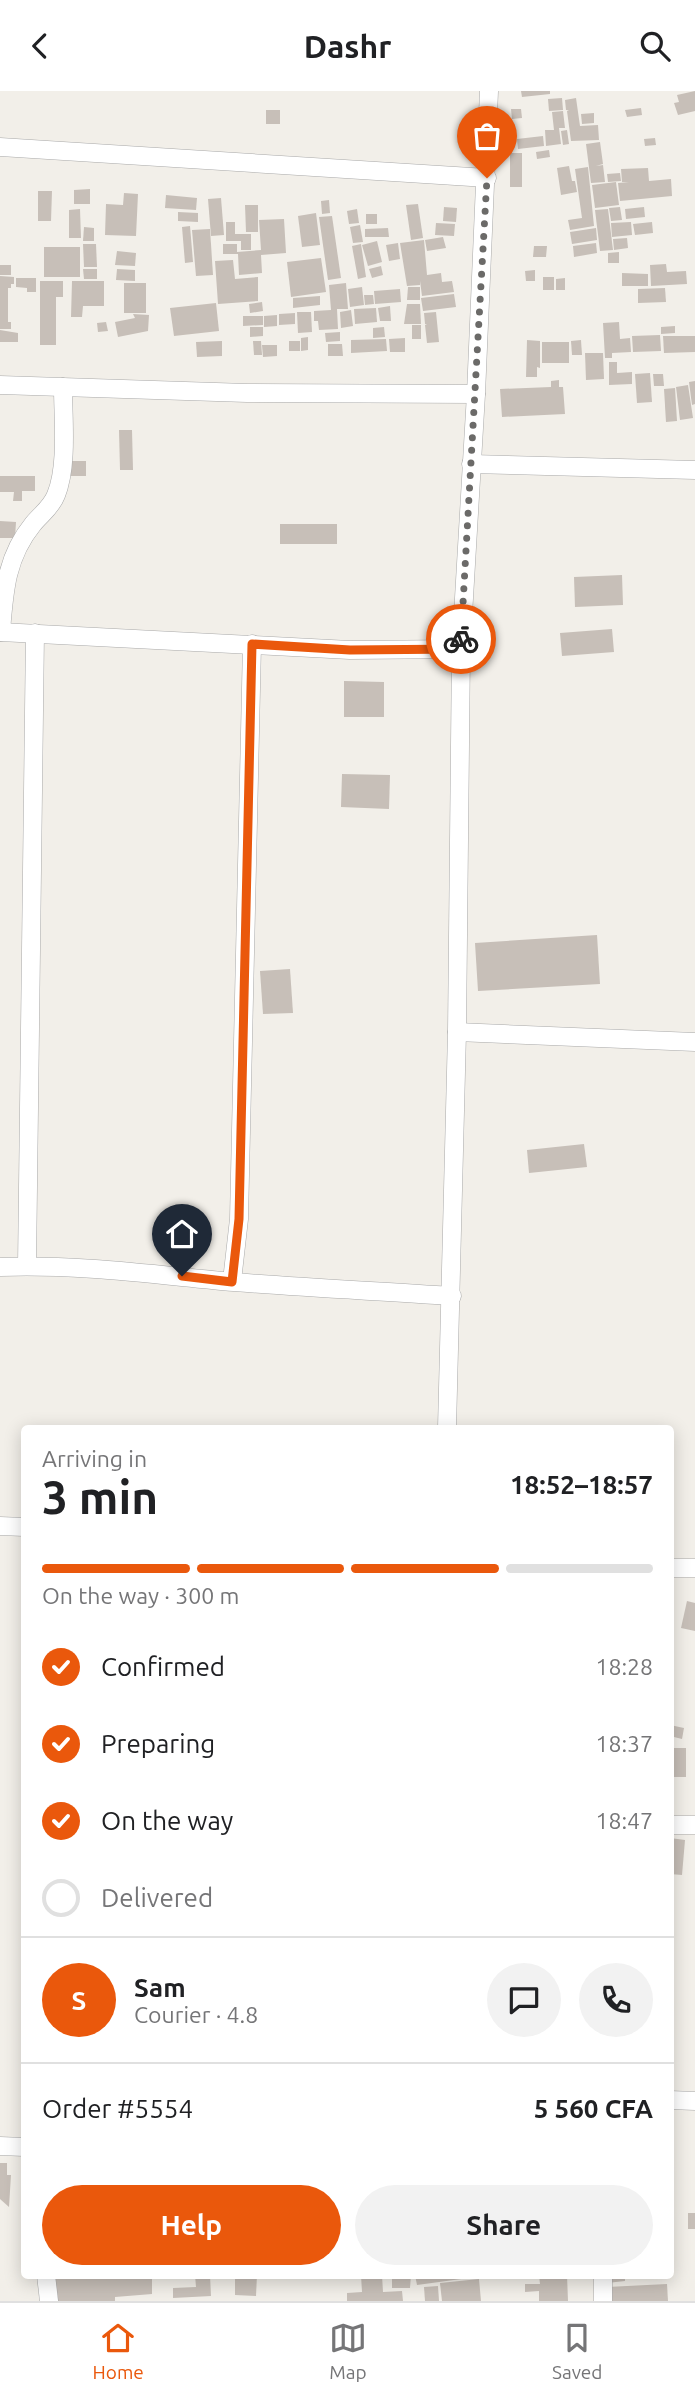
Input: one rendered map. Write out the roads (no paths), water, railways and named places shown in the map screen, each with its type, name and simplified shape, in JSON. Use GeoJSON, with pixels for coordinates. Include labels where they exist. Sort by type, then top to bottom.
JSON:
{"type":"FeatureCollection","features":[{"type":"Feature","properties":{"kind":"street"},"geometry":{"type":"LineString","coordinates":[[447,1425],[457,1031],[461,649],[487,178],[489,91]]}},
{"type":"Feature","properties":{"kind":"street"},"geometry":{"type":"LineString","coordinates":[[0,147],[487,178]]}},
{"type":"Feature","properties":{"kind":"street"},"geometry":{"type":"LineString","coordinates":[[0,385],[247,393],[476,394]]}},
{"type":"Feature","properties":{"kind":"street"},"geometry":{"type":"LineString","coordinates":[[63,387],[62,461],[57,494],[16,551],[5,581],[1,632],[350,650],[461,649]]}},
{"type":"Feature","properties":{"kind":"street"},"geometry":{"type":"LineString","coordinates":[[471,464],[695,470]]}},
{"type":"Feature","properties":{"kind":"street"},"geometry":{"type":"LineString","coordinates":[[27,1266],[35,633]]}},
{"type":"Feature","properties":{"kind":"street"},"geometry":{"type":"LineString","coordinates":[[232,1282],[239,1219],[252,644]]}},
{"type":"Feature","properties":{"kind":"street"},"geometry":{"type":"LineString","coordinates":[[457,1031],[695,1042]]}},
{"type":"Feature","properties":{"kind":"street"},"geometry":{"type":"LineString","coordinates":[[0,1267],[156,1273],[232,1282],[452,1296]]}},
{"type":"Feature","properties":{"kind":"street"},"geometry":{"type":"LineString","coordinates":[[0,1526],[21,1527]]}},
{"type":"Feature","properties":{"kind":"street"},"geometry":{"type":"LineString","coordinates":[[674,1568],[695,1568]]}},
{"type":"Feature","properties":{"kind":"street"},"geometry":{"type":"LineString","coordinates":[[674,1825],[695,1825]]}},
{"type":"Feature","properties":{"kind":"street"},"geometry":{"type":"LineString","coordinates":[[674,2100],[695,2101]]}},
{"type":"Feature","properties":{"kind":"street"},"geometry":{"type":"LineString","coordinates":[[0,2146],[21,2147]]}},
{"type":"Feature","properties":{"kind":"street"},"geometry":{"type":"LineString","coordinates":[[46,2279],[49,2301]]}},
{"type":"Feature","properties":{"kind":"street"},"geometry":{"type":"LineString","coordinates":[[603,2301],[604,2279]]}}]}
